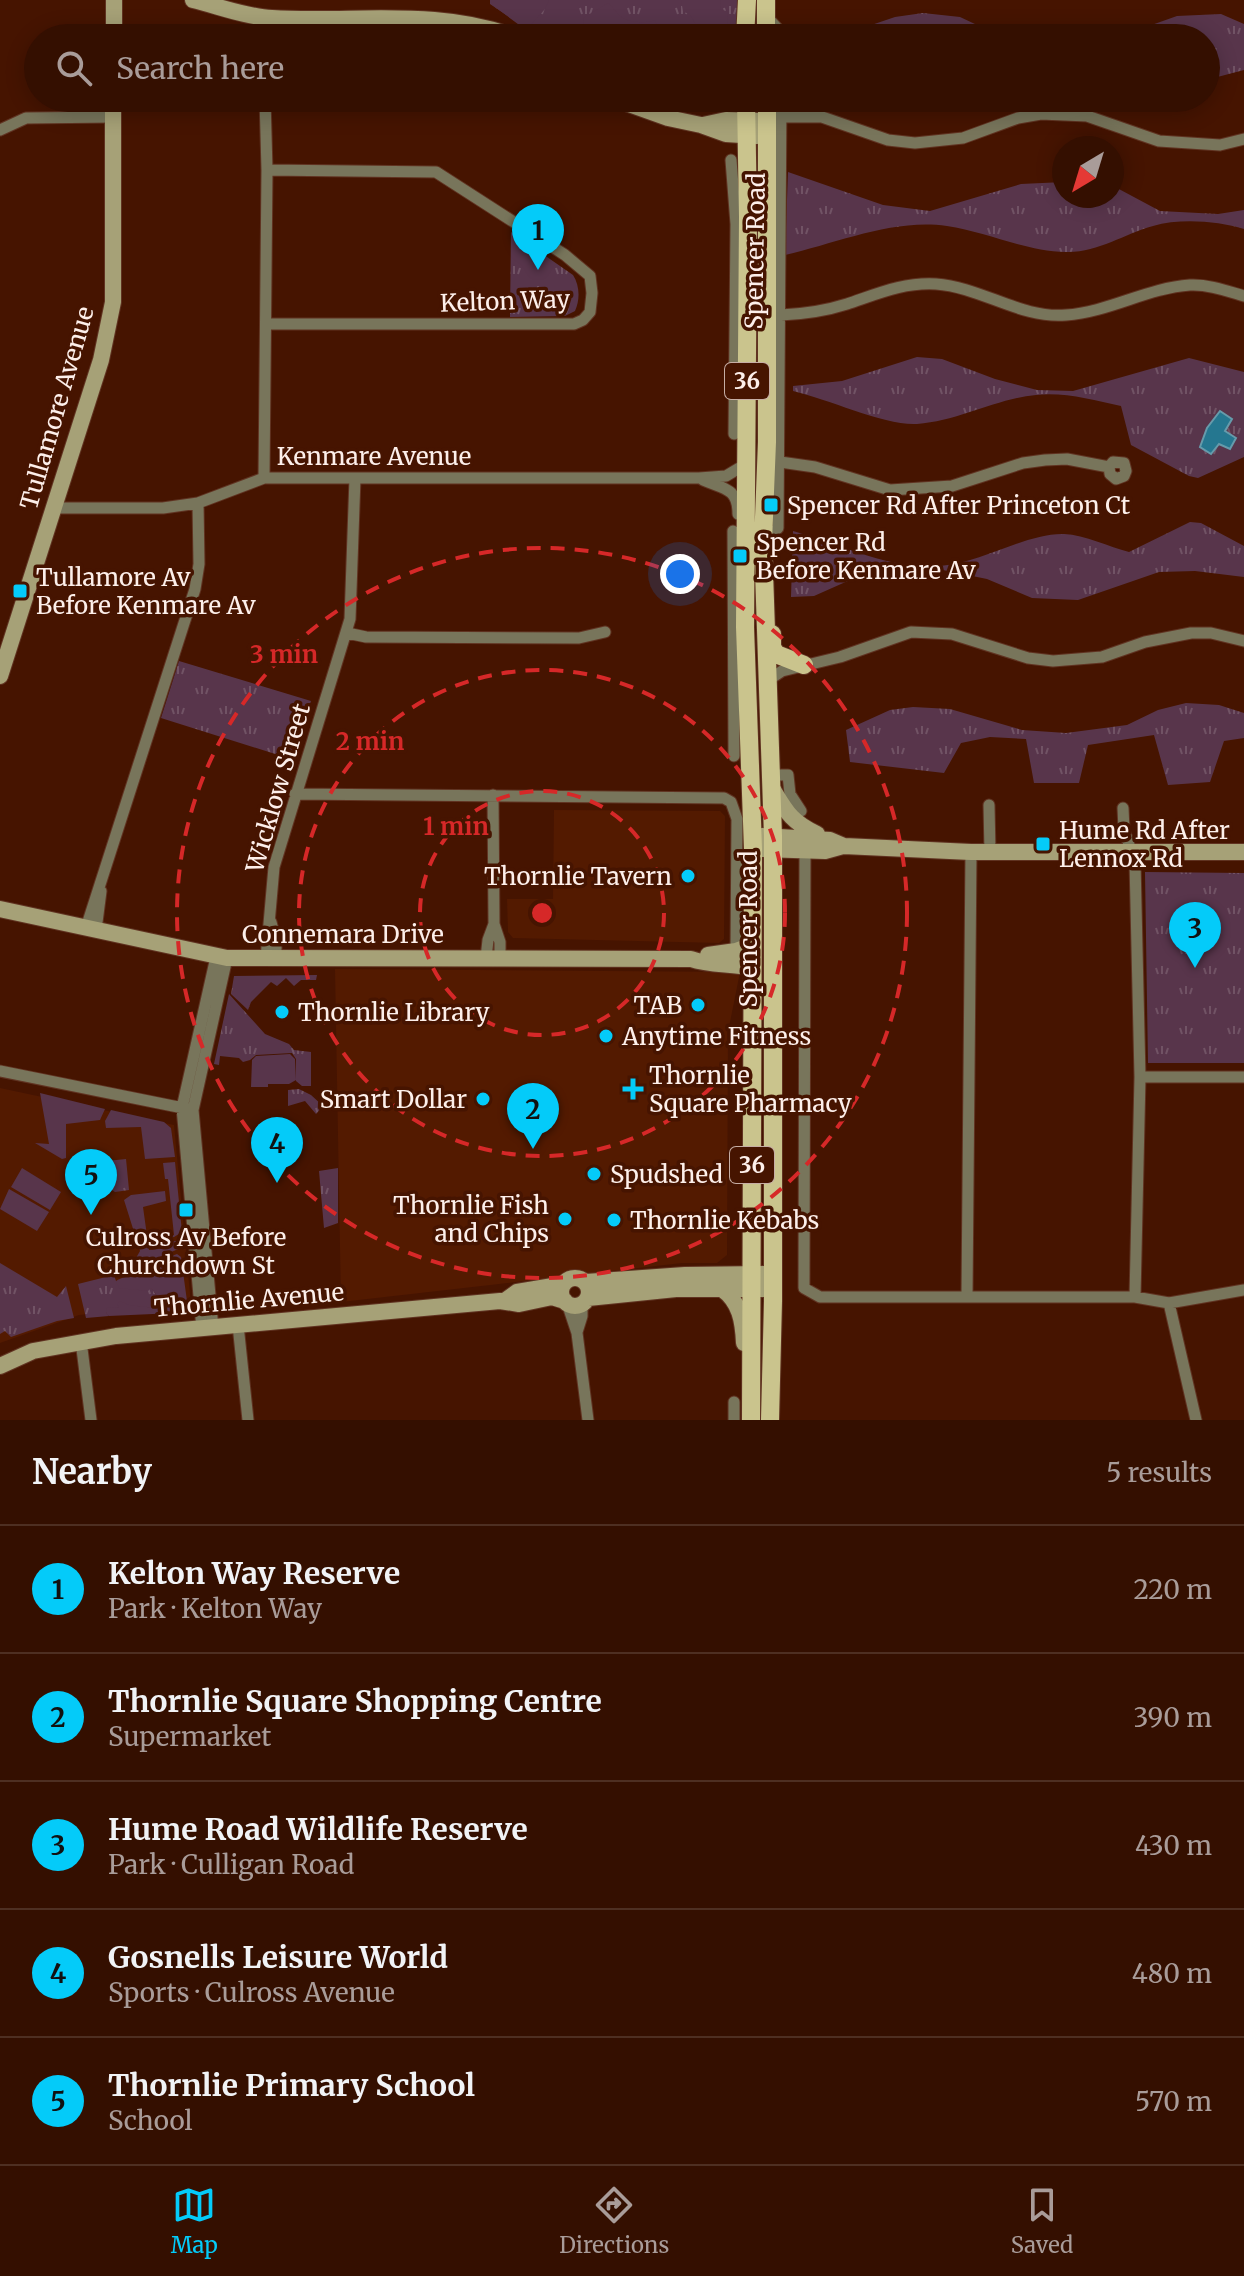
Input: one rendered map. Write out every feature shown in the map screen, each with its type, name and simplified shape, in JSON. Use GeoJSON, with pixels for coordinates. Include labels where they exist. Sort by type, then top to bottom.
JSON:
{"type":"FeatureCollection","features":[{"type":"Feature","properties":{"kind":"main road"},"geometry":{"type":"LineString","coordinates":[[746,24],[747,0]]}},
{"type":"Feature","properties":{"kind":"main road","name":"Spencer Road"},"geometry":{"type":"LineString","coordinates":[[746,112],[742,221],[748,404],[746,464],[755,543],[764,562],[771,668],[773,1281],[770,1420]]}},
{"type":"Feature","properties":{"kind":"main road","name":"Spencer Road"},"geometry":{"type":"LineString","coordinates":[[751,1420],[752,968],[744,948],[753,843],[739,597],[774,463],[770,112]]}},
{"type":"Feature","properties":{"kind":"main road"},"geometry":{"type":"LineString","coordinates":[[739,597],[757,593],[758,485],[774,463]]}},
{"type":"Feature","properties":{"kind":"main road"},"geometry":{"type":"LineString","coordinates":[[751,788],[756,768],[753,685],[758,671],[804,665]]}},
{"type":"Feature","properties":{"kind":"main road"},"geometry":{"type":"LineString","coordinates":[[752,1114],[763,1104],[765,1010],[772,991]]}},
{"type":"Feature","properties":{"kind":"street"},"geometry":{"type":"LineString","coordinates":[[114,0],[114,24]]}},
{"type":"Feature","properties":{"kind":"street"},"geometry":{"type":"LineString","coordinates":[[193,0],[269,18],[380,18],[476,24]]}},
{"type":"Feature","properties":{"kind":"street"},"geometry":{"type":"LineString","coordinates":[[269,18],[269,24]]}},
{"type":"Feature","properties":{"kind":"street","name":"Tullamore Avenue"},"geometry":{"type":"LineString","coordinates":[[0,676],[111,321],[113,112]]}},
{"type":"Feature","properties":{"kind":"street"},"geometry":{"type":"LineString","coordinates":[[264,478],[265,112]]}},
{"type":"Feature","properties":{"kind":"street"},"geometry":{"type":"LineString","coordinates":[[651,112],[726,134],[746,128],[822,117],[888,140],[915,143],[963,138],[1018,118],[1041,114],[1087,116],[1159,141],[1220,145],[1244,139]]}},
{"type":"Feature","properties":{"kind":"street","name":"Spencer Road"},"geometry":{"type":"LineString","coordinates":[[774,463],[781,315],[772,125],[776,112]]}},
{"type":"Feature","properties":{"kind":"street"},"geometry":{"type":"LineString","coordinates":[[0,130],[26,118],[113,117]]}},
{"type":"Feature","properties":{"kind":"street","name":"Spencer Road"},"geometry":{"type":"LineString","coordinates":[[731,160],[742,221],[733,390],[734,434]]}},
{"type":"Feature","properties":{"kind":"street","name":"Kelton Way"},"geometry":{"type":"LineString","coordinates":[[266,324],[574,324],[590,312],[592,293],[590,276],[565,255],[436,172],[267,170]]}},
{"type":"Feature","properties":{"kind":"street"},"geometry":{"type":"LineString","coordinates":[[781,315],[813,313],[916,284],[953,286],[1031,311],[1061,316],[1089,313],[1154,292],[1192,285],[1244,296]]}},
{"type":"Feature","properties":{"kind":"street"},"geometry":{"type":"LineString","coordinates":[[733,390],[748,404]]}},
{"type":"Feature","properties":{"kind":"street"},"geometry":{"type":"LineString","coordinates":[[774,463],[815,467],[890,490],[952,486],[1023,463],[1045,460],[1067,459],[1109,467]]}},
{"type":"Feature","properties":{"kind":"street","name":"Kenmare Avenue"},"geometry":{"type":"LineString","coordinates":[[54,508],[163,508],[198,503],[264,478],[699,478],[726,476],[746,464]]}},
{"type":"Feature","properties":{"kind":"street","name":"Wicklow Street"},"geometry":{"type":"LineString","coordinates":[[271,958],[266,935],[270,922],[274,867],[347,633],[353,599],[355,478]]}},
{"type":"Feature","properties":{"kind":"street","name":"Kenmare Avenue"},"geometry":{"type":"LineString","coordinates":[[699,478],[732,493],[738,500],[738,527],[755,543]]}},
{"type":"Feature","properties":{"kind":"street"},"geometry":{"type":"LineString","coordinates":[[91,929],[92,904],[195,589],[199,564],[198,503]]}},
{"type":"Feature","properties":{"kind":"street","name":"Spencer Road"},"geometry":{"type":"LineString","coordinates":[[733,531],[739,597],[734,756]]}},
{"type":"Feature","properties":{"kind":"street"},"geometry":{"type":"LineString","coordinates":[[347,633],[366,637],[579,638],[605,632]]}},
{"type":"Feature","properties":{"kind":"street"},"geometry":{"type":"LineString","coordinates":[[771,668],[782,671],[840,657],[911,632],[952,634],[1028,658],[1053,661],[1102,657],[1145,642],[1191,633],[1211,633],[1244,641]]}},
{"type":"Feature","properties":{"kind":"street"},"geometry":{"type":"LineString","coordinates":[[801,811],[790,794],[788,775],[772,781],[789,817],[837,843]]}},
{"type":"Feature","properties":{"kind":"street"},"geometry":{"type":"LineString","coordinates":[[295,794],[724,798],[731,802],[751,788]]}},
{"type":"Feature","properties":{"kind":"street"},"geometry":{"type":"LineString","coordinates":[[493,795],[494,924],[488,940],[493,958]]}},
{"type":"Feature","properties":{"kind":"street","name":"Spencer Road"},"geometry":{"type":"LineString","coordinates":[[731,802],[737,819],[744,948]]}},
{"type":"Feature","properties":{"kind":"street"},"geometry":{"type":"LineString","coordinates":[[989,805],[990,852]]}},
{"type":"Feature","properties":{"kind":"street"},"geometry":{"type":"LineString","coordinates":[[1123,808],[1124,830],[1135,862],[1140,1077],[1135,1297]]}},
{"type":"Feature","properties":{"kind":"street"},"geometry":{"type":"LineString","coordinates":[[753,843],[837,843],[971,852],[1244,852]]}},
{"type":"Feature","properties":{"kind":"street"},"geometry":{"type":"LineString","coordinates":[[773,843],[825,851],[837,843]]}},
{"type":"Feature","properties":{"kind":"street"},"geometry":{"type":"LineString","coordinates":[[805,850],[804,1288],[820,1297],[1135,1297],[1169,1303],[1244,1290]]}},
{"type":"Feature","properties":{"kind":"street"},"geometry":{"type":"LineString","coordinates":[[967,1295],[971,852]]}},
{"type":"Feature","properties":{"kind":"street","name":"Connemara Drive"},"geometry":{"type":"LineString","coordinates":[[0,909],[222,958],[691,959],[744,948]]}},
{"type":"Feature","properties":{"kind":"street"},"geometry":{"type":"LineString","coordinates":[[208,1329],[187,1109],[222,958]]}},
{"type":"Feature","properties":{"kind":"street","name":"Connemara Drive"},"geometry":{"type":"LineString","coordinates":[[691,959],[752,968]]}},
{"type":"Feature","properties":{"kind":"street"},"geometry":{"type":"LineString","coordinates":[[0,1071],[187,1109]]}},
{"type":"Feature","properties":{"kind":"street"},"geometry":{"type":"LineString","coordinates":[[1140,1077],[1244,1077]]}},
{"type":"Feature","properties":{"kind":"street","name":"Thornlie Avenue"},"geometry":{"type":"LineString","coordinates":[[638,1286],[722,1289],[751,1281]]}},
{"type":"Feature","properties":{"kind":"street","name":"Thornlie Avenue"},"geometry":{"type":"LineString","coordinates":[[0,1366],[33,1351],[81,1341],[506,1300],[519,1304],[552,1297],[578,1298],[638,1286],[773,1281]]}},
{"type":"Feature","properties":{"kind":"street","name":"Thornlie Avenue"},"geometry":{"type":"LineString","coordinates":[[506,1300],[517,1292],[564,1283],[561,1293],[578,1298]]}},
{"type":"Feature","properties":{"kind":"street"},"geometry":{"type":"LineString","coordinates":[[722,1289],[733,1298],[739,1309],[745,1353],[751,1362]]}},
{"type":"Feature","properties":{"kind":"street"},"geometry":{"type":"LineString","coordinates":[[578,1298],[582,1316],[577,1333],[588,1420]]}},
{"type":"Feature","properties":{"kind":"street"},"geometry":{"type":"LineString","coordinates":[[1169,1303],[1196,1420]]}},
{"type":"Feature","properties":{"kind":"street"},"geometry":{"type":"LineString","coordinates":[[238,1325],[248,1420]]}},
{"type":"Feature","properties":{"kind":"street"},"geometry":{"type":"LineString","coordinates":[[81,1341],[91,1420]]}},
{"type":"Feature","properties":{"kind":"street"},"geometry":{"type":"LineString","coordinates":[[734,1402],[734,1420]]}},
{"type":"Feature","properties":{"kind":"shaded area"},"geometry":{"type":"Polygon","coordinates":[[[554,810],[720,811],[725,816],[724,939],[719,943],[513,938],[508,932],[507,899],[553,899],[554,810]]]}},
{"type":"Feature","properties":{"kind":"shaded area"},"geometry":{"type":"Polygon","coordinates":[[[335,969],[740,972],[728,1032],[727,1255],[717,1263],[682,1263],[341,1302],[335,969]]]}},
{"type":"Feature","properties":{"kind":"shaded area"},"geometry":{"type":"Polygon","coordinates":[[[0,1088],[174,1125],[191,1304],[79,1315],[0,1343],[0,1088]]]}},
{"type":"Feature","properties":{"kind":"green space"},"geometry":{"type":"Polygon","coordinates":[[[490,0],[738,0],[738,24],[519,24],[490,4],[490,0]]]}},
{"type":"Feature","properties":{"kind":"green space"},"geometry":{"type":"Polygon","coordinates":[[[491,0],[549,0],[531,24],[518,24],[491,4],[491,0]]]}},
{"type":"Feature","properties":{"kind":"green space"},"geometry":{"type":"Polygon","coordinates":[[[681,0],[720,0],[721,10],[727,11],[728,24],[696,24],[683,11],[681,0]]]}},
{"type":"Feature","properties":{"kind":"green space"},"geometry":{"type":"Polygon","coordinates":[[[608,3],[625,19],[641,22],[655,20],[656,24],[584,24],[583,18],[608,3]]]}},
{"type":"Feature","properties":{"kind":"green space"},"geometry":{"type":"Polygon","coordinates":[[[923,13],[960,17],[975,24],[874,24],[923,13]]]}},
{"type":"Feature","properties":{"kind":"green space"},"geometry":{"type":"Polygon","coordinates":[[[1221,14],[1244,24],[1244,70],[1220,76],[1220,24],[1154,24],[1177,16],[1221,14]]]}},
{"type":"Feature","properties":{"kind":"green space"},"geometry":{"type":"Polygon","coordinates":[[[788,172],[883,205],[930,211],[1021,184],[1052,183],[1052,208],[1124,208],[1124,192],[1160,211],[1218,214],[1244,210],[1244,229],[1211,222],[1175,222],[1142,229],[1100,246],[1077,251],[1051,251],[977,232],[927,224],[886,228],[785,255],[788,172]]]}},
{"type":"Feature","properties":{"kind":"green space"},"geometry":{"type":"Polygon","coordinates":[[[511,232],[573,275],[578,293],[575,311],[565,316],[510,317],[511,232]]]}},
{"type":"Feature","properties":{"kind":"green space"},"geometry":{"type":"Polygon","coordinates":[[[917,357],[942,359],[995,379],[1037,390],[1073,391],[1189,358],[1244,372],[1244,457],[1198,478],[1189,476],[1131,445],[1121,406],[1079,397],[1047,394],[1021,397],[948,419],[917,424],[873,417],[793,391],[793,386],[842,381],[917,357]]]}},
{"type":"Feature","properties":{"kind":"green space"},"geometry":{"type":"Polygon","coordinates":[[[1190,522],[1201,523],[1244,546],[1244,577],[1195,571],[1159,572],[1078,600],[1032,598],[987,579],[938,569],[894,567],[868,572],[814,596],[791,597],[793,531],[884,560],[940,566],[972,560],[1049,535],[1080,537],[1129,552],[1190,522]]]}},
{"type":"Feature","properties":{"kind":"green space"},"geometry":{"type":"Polygon","coordinates":[[[179,661],[311,701],[291,759],[161,718],[179,661]]]}},
{"type":"Feature","properties":{"kind":"green space"},"geometry":{"type":"Polygon","coordinates":[[[1186,703],[1219,705],[1244,713],[1244,738],[1224,741],[1210,782],[1168,785],[1154,735],[1088,745],[1079,783],[1034,783],[1026,739],[990,737],[961,743],[944,773],[850,762],[846,730],[890,710],[913,707],[950,709],[1022,730],[1066,733],[1127,725],[1158,710],[1186,703]]]}},
{"type":"Feature","properties":{"kind":"green space"},"geometry":{"type":"Polygon","coordinates":[[[1145,872],[1244,873],[1244,1063],[1148,1063],[1145,872]]]}},
{"type":"Feature","properties":{"kind":"green space"},"geometry":{"type":"Polygon","coordinates":[[[317,975],[316,980],[301,980],[294,986],[286,978],[277,986],[271,982],[251,1002],[248,1010],[231,994],[234,976],[317,975]]]}},
{"type":"Feature","properties":{"kind":"green space"},"geometry":{"type":"Polygon","coordinates":[[[229,994],[265,1034],[289,1044],[294,1050],[311,1052],[311,1086],[302,1086],[296,1081],[296,1059],[292,1053],[256,1055],[243,1062],[239,1058],[220,1056],[219,1065],[214,1064],[229,994]]]}},
{"type":"Feature","properties":{"kind":"green space"},"geometry":{"type":"Polygon","coordinates":[[[290,1054],[295,1059],[296,1080],[289,1084],[251,1087],[252,1060],[256,1056],[290,1054]]]}},
{"type":"Feature","properties":{"kind":"green space"},"geometry":{"type":"Polygon","coordinates":[[[299,1089],[323,1106],[316,1114],[305,1101],[288,1106],[288,1090],[299,1089]]]}},
{"type":"Feature","properties":{"kind":"green space"},"geometry":{"type":"Polygon","coordinates":[[[40,1093],[105,1109],[100,1120],[66,1124],[66,1158],[62,1159],[35,1143],[49,1144],[40,1093]]]}},
{"type":"Feature","properties":{"kind":"green space"},"geometry":{"type":"Polygon","coordinates":[[[111,1110],[164,1122],[171,1128],[175,1157],[145,1159],[141,1127],[106,1128],[105,1121],[111,1110]]]}},
{"type":"Feature","properties":{"kind":"green space"},"geometry":{"type":"Polygon","coordinates":[[[126,1159],[129,1190],[115,1192],[78,1169],[78,1164],[126,1159]]]}},
{"type":"Feature","properties":{"kind":"green space"},"geometry":{"type":"Polygon","coordinates":[[[175,1162],[182,1232],[174,1237],[166,1238],[174,1235],[168,1179],[165,1179],[163,1163],[175,1162]]]}},
{"type":"Feature","properties":{"kind":"green space"},"geometry":{"type":"Polygon","coordinates":[[[22,1168],[61,1192],[50,1210],[11,1187],[22,1168]]]}},
{"type":"Feature","properties":{"kind":"green space"},"geometry":{"type":"Polygon","coordinates":[[[338,1168],[338,1223],[324,1228],[319,1171],[338,1168]]]}},
{"type":"Feature","properties":{"kind":"green space"},"geometry":{"type":"Polygon","coordinates":[[[9,1189],[49,1212],[37,1231],[0,1209],[9,1189]]]}},
{"type":"Feature","properties":{"kind":"green space"},"geometry":{"type":"Polygon","coordinates":[[[165,1191],[166,1201],[143,1207],[149,1250],[167,1248],[167,1242],[176,1241],[176,1245],[183,1247],[136,1267],[132,1265],[140,1251],[124,1200],[131,1195],[165,1191]]]}},
{"type":"Feature","properties":{"kind":"green space"},"geometry":{"type":"Polygon","coordinates":[[[177,1254],[181,1257],[187,1301],[175,1313],[106,1314],[107,1308],[119,1307],[117,1304],[120,1301],[155,1308],[160,1300],[151,1288],[148,1291],[119,1288],[116,1281],[177,1254]]]}},
{"type":"Feature","properties":{"kind":"green space"},"geometry":{"type":"Polygon","coordinates":[[[0,1263],[57,1297],[66,1286],[74,1318],[11,1337],[5,1331],[0,1334],[0,1263]]]}},
{"type":"Feature","properties":{"kind":"green space"},"geometry":{"type":"Polygon","coordinates":[[[114,1275],[116,1281],[151,1287],[160,1301],[155,1308],[125,1306],[106,1313],[109,1316],[86,1318],[78,1284],[114,1275]]]}},
{"type":"Feature","properties":{"kind":"water"},"geometry":{"type":"Polygon","coordinates":[[[1220,411],[1232,419],[1225,431],[1236,438],[1230,449],[1219,444],[1211,454],[1200,447],[1207,428],[1220,411]]]}},
{"type":"Feature","properties":{"kind":"place","name":"Kelton Way Reserve"},"geometry":{"type":"Point","coordinates":[538,270]}},
{"type":"Feature","properties":{"kind":"place","name":"Spencer Rd After Princeton Ct"},"geometry":{"type":"Point","coordinates":[771,505]}},
{"type":"Feature","properties":{"kind":"place","name":"Spencer Rd Before Kenmare Av"},"geometry":{"type":"Point","coordinates":[740,556]}},
{"type":"Feature","properties":{"kind":"place","name":"Tullamore Av Before Kenmare Av"},"geometry":{"type":"Point","coordinates":[20,591]}},
{"type":"Feature","properties":{"kind":"place","name":"Hume Rd After Lennox Rd"},"geometry":{"type":"Point","coordinates":[1043,844]}},
{"type":"Feature","properties":{"kind":"place","name":"Thornlie Tavern"},"geometry":{"type":"Point","coordinates":[688,876]}},
{"type":"Feature","properties":{"kind":"place","name":"Hume Road Wildlife Reserve"},"geometry":{"type":"Point","coordinates":[1195,968]}},
{"type":"Feature","properties":{"kind":"place","name":"TAB"},"geometry":{"type":"Point","coordinates":[698,1005]}},
{"type":"Feature","properties":{"kind":"place","name":"Thornlie Library"},"geometry":{"type":"Point","coordinates":[282,1012]}},
{"type":"Feature","properties":{"kind":"place","name":"Anytime Fitness"},"geometry":{"type":"Point","coordinates":[606,1036]}},
{"type":"Feature","properties":{"kind":"place","name":"Thornlie Square Pharmacy"},"geometry":{"type":"Point","coordinates":[633,1089]}},
{"type":"Feature","properties":{"kind":"place","name":"Smart Dollar"},"geometry":{"type":"Point","coordinates":[483,1099]}},
{"type":"Feature","properties":{"kind":"place","name":"Thornlie Square Shopping Centre"},"geometry":{"type":"Point","coordinates":[533,1149]}},
{"type":"Feature","properties":{"kind":"place","name":"Spudshed"},"geometry":{"type":"Point","coordinates":[594,1174]}},
{"type":"Feature","properties":{"kind":"place","name":"Gosnells Leisure World"},"geometry":{"type":"Point","coordinates":[277,1183]}},
{"type":"Feature","properties":{"kind":"place","name":"Culross Av Before Churchdown St"},"geometry":{"type":"Point","coordinates":[186,1210]}},
{"type":"Feature","properties":{"kind":"place","name":"Thornlie Primary School"},"geometry":{"type":"Point","coordinates":[91,1215]}},
{"type":"Feature","properties":{"kind":"place","name":"Thornlie Fish and Chips"},"geometry":{"type":"Point","coordinates":[565,1219]}},
{"type":"Feature","properties":{"kind":"place","name":"Thornlie Kebabs"},"geometry":{"type":"Point","coordinates":[614,1220]}}]}
